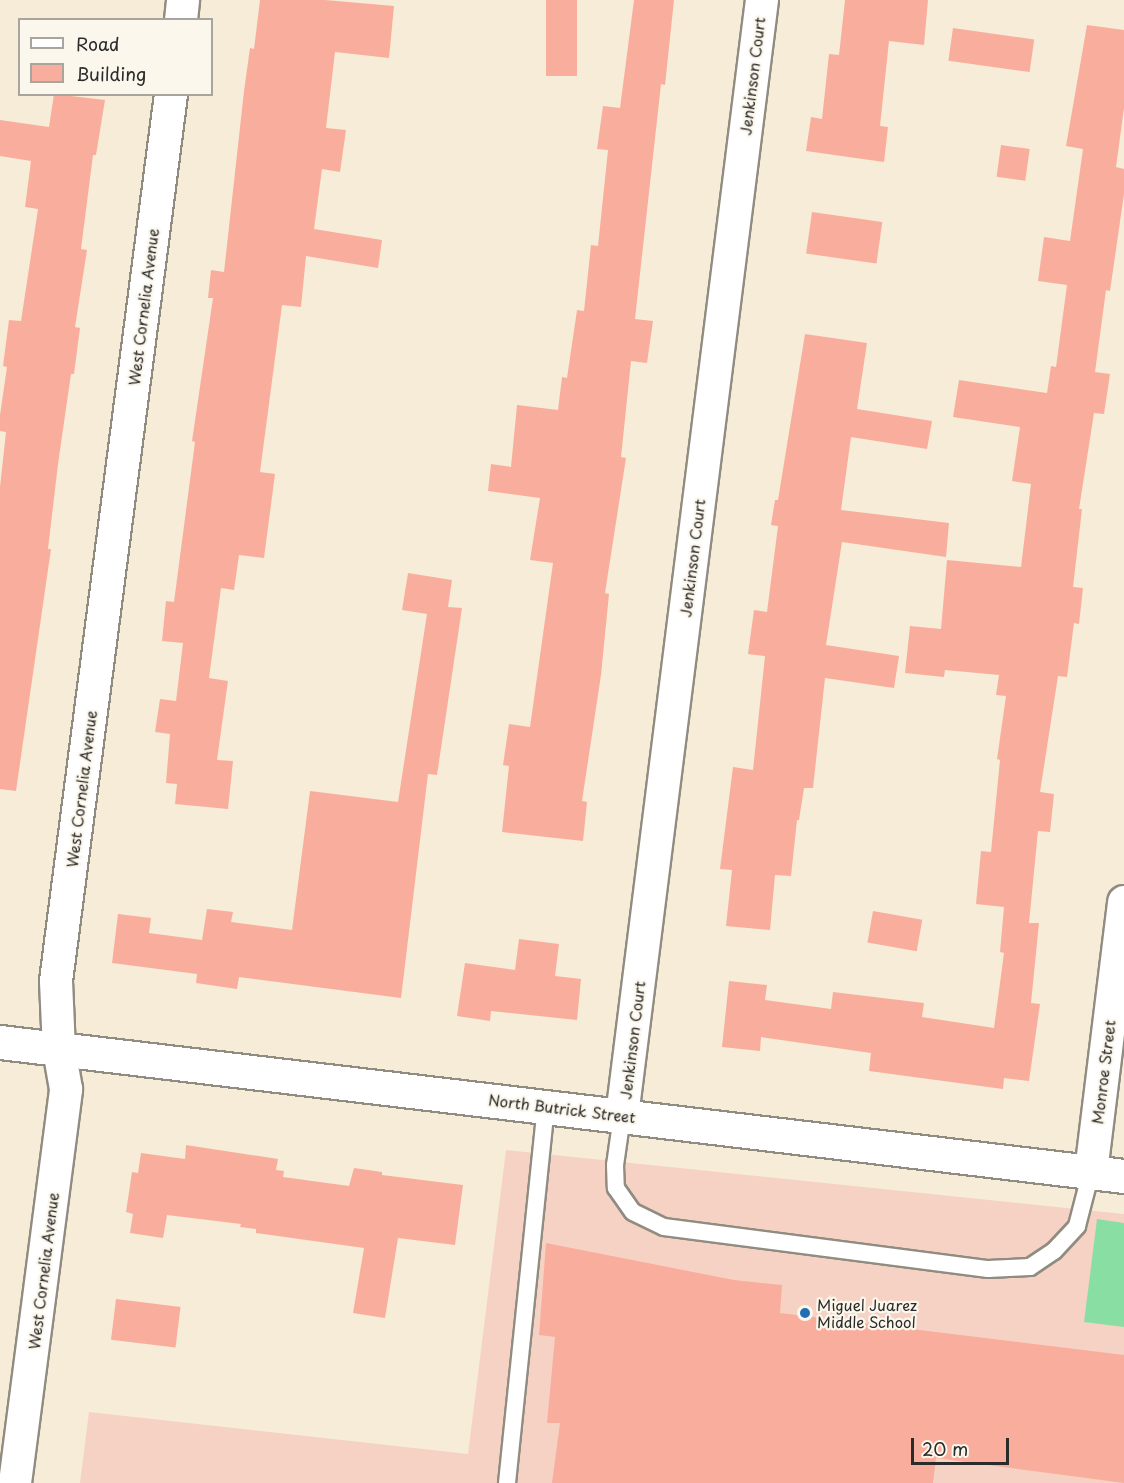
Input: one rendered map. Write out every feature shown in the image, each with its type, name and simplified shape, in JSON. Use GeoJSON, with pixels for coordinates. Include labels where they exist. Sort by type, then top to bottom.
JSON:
{"type":"FeatureCollection","features":[{"type":"Feature","properties":{"kind":"street"},"geometry":{"type":"LineString","coordinates":[[181,18],[183,0]]}},
{"type":"Feature","properties":{"kind":"street","name":"Jenkinson Court"},"geometry":{"type":"LineString","coordinates":[[622,1116],[762,0]]}},
{"type":"Feature","properties":{"kind":"street","name":"West Cornelia Avenue"},"geometry":{"type":"LineString","coordinates":[[15,1483],[66,1089],[59,1050],[56,981],[171,96]]}},
{"type":"Feature","properties":{"kind":"street","name":"Monroe Street"},"geometry":{"type":"LineString","coordinates":[[1090,1172],[1124,902]]}},
{"type":"Feature","properties":{"kind":"street","name":"North Butrick Street"},"geometry":{"type":"LineString","coordinates":[[0,1042],[1124,1176]]}},
{"type":"Feature","properties":{"kind":"lane"},"geometry":{"type":"LineString","coordinates":[[507,1483],[546,1106]]}},
{"type":"Feature","properties":{"kind":"lane"},"geometry":{"type":"LineString","coordinates":[[622,1116],[615,1164],[616,1188],[633,1212],[664,1227],[976,1268],[1030,1267],[1054,1251],[1077,1226],[1090,1172]]}},
{"type":"Feature","properties":{"kind":"shaded area","name":"Miguel Juarez Middle School"},"geometry":{"type":"Polygon","coordinates":[[[506,1150],[1124,1214],[1124,1483],[80,1483],[89,1412],[468,1454],[506,1150]]]}},
{"type":"Feature","properties":{"kind":"green space"},"geometry":{"type":"Polygon","coordinates":[[[1097,1219],[1124,1223],[1124,1327],[1084,1322],[1097,1219]]]}},
{"type":"Feature","properties":{"kind":"building"},"geometry":{"type":"Polygon","coordinates":[[[260,0],[325,0],[394,6],[389,58],[335,52],[326,128],[346,130],[340,172],[322,169],[314,229],[382,240],[378,268],[306,256],[301,307],[282,305],[260,472],[275,474],[264,558],[239,555],[234,590],[221,588],[209,678],[228,681],[217,760],[233,761],[228,809],[175,804],[177,784],[166,783],[170,734],[155,732],[160,699],[176,701],[183,643],[162,641],[166,601],[174,602],[195,442],[192,441],[213,298],[208,298],[211,270],[224,272],[244,91],[250,48],[254,49],[260,0]]]}},
{"type":"Feature","properties":{"kind":"building"},"geometry":{"type":"Polygon","coordinates":[[[546,0],[577,0],[577,76],[546,76],[546,0]]]}},
{"type":"Feature","properties":{"kind":"building"},"geometry":{"type":"Polygon","coordinates":[[[634,0],[674,0],[665,85],[661,84],[635,319],[653,321],[647,363],[631,361],[621,457],[626,458],[605,593],[609,594],[601,675],[582,801],[587,802],[583,841],[502,832],[509,766],[503,765],[509,724],[530,727],[553,563],[530,560],[540,498],[488,491],[491,464],[511,467],[517,405],[558,410],[562,377],[567,378],[577,310],[584,311],[591,245],[598,246],[608,150],[597,149],[603,106],[620,108],[634,0]]]}},
{"type":"Feature","properties":{"kind":"building"},"geometry":{"type":"Polygon","coordinates":[[[845,0],[928,0],[924,45],[889,41],[880,126],[888,127],[884,162],[806,151],[811,117],[822,119],[829,54],[839,55],[845,0]]]}},
{"type":"Feature","properties":{"kind":"building"},"geometry":{"type":"Polygon","coordinates":[[[1087,25],[1124,30],[1124,108],[1116,167],[1124,169],[1124,194],[1110,291],[1106,290],[1095,372],[1110,374],[1104,414],[1094,413],[1079,509],[1082,509],[1073,587],[1083,588],[1079,624],[1074,623],[1067,677],[1058,676],[1040,792],[1054,794],[1050,832],[1038,831],[1029,923],[1039,923],[1031,1003],[1040,1004],[1029,1081],[1004,1078],[1003,1089],[869,1071],[871,1053],[761,1037],[760,1051],[722,1047],[729,981],[767,985],[765,1000],[831,1009],[833,992],[924,1003],[922,1017],[994,1028],[1004,953],[1000,952],[1004,907],[976,904],[981,851],[991,852],[1000,760],[997,759],[1006,696],[996,695],[999,675],[945,670],[944,677],[905,673],[910,626],[941,629],[947,560],[1021,567],[1031,484],[1012,481],[1020,427],[953,417],[959,380],[1047,393],[1051,366],[1056,367],[1067,285],[1038,281],[1044,237],[1070,241],[1083,149],[1066,146],[1087,25]]]}},
{"type":"Feature","properties":{"kind":"building"},"geometry":{"type":"Polygon","coordinates":[[[953,28],[1034,39],[1030,72],[948,61],[953,28]]]}},
{"type":"Feature","properties":{"kind":"building"},"geometry":{"type":"Polygon","coordinates":[[[54,96],[105,100],[96,155],[93,155],[81,249],[87,250],[75,327],[80,328],[58,464],[48,549],[51,549],[16,791],[0,789],[0,487],[6,432],[0,431],[0,415],[7,367],[3,366],[9,320],[21,321],[38,209],[25,207],[31,161],[0,156],[0,120],[49,127],[54,96]]]}},
{"type":"Feature","properties":{"kind":"building"},"geometry":{"type":"Polygon","coordinates":[[[1001,145],[1030,149],[1025,181],[997,177],[1001,145]]]}},
{"type":"Feature","properties":{"kind":"building"},"geometry":{"type":"Polygon","coordinates":[[[812,212],[882,222],[876,263],[806,254],[812,212]]]}},
{"type":"Feature","properties":{"kind":"building"},"geometry":{"type":"Polygon","coordinates":[[[805,334],[867,343],[857,409],[932,421],[927,449],[851,437],[841,510],[949,523],[946,557],[842,542],[826,645],[899,656],[894,688],[825,678],[813,788],[804,788],[799,820],[797,820],[791,876],[775,875],[770,930],[726,926],[732,870],[720,869],[733,767],[753,770],[765,656],[748,654],[754,610],[767,612],[778,526],[771,525],[775,500],[778,500],[805,334]]]}},
{"type":"Feature","properties":{"kind":"building"},"geometry":{"type":"Polygon","coordinates":[[[408,573],[452,580],[448,607],[462,608],[437,775],[428,774],[401,998],[239,977],[237,989],[196,983],[197,974],[112,963],[118,914],[151,918],[149,933],[202,940],[207,909],[233,912],[231,922],[292,930],[310,791],[398,802],[427,614],[402,610],[408,573]]]}},
{"type":"Feature","properties":{"kind":"building"},"geometry":{"type":"Polygon","coordinates":[[[873,911],[922,920],[917,951],[867,943],[873,911]]]}},
{"type":"Feature","properties":{"kind":"building"},"geometry":{"type":"Polygon","coordinates":[[[519,939],[559,944],[555,976],[581,979],[577,1020],[491,1011],[490,1021],[457,1016],[465,963],[515,970],[519,939]]]}},
{"type":"Feature","properties":{"kind":"building"},"geometry":{"type":"Polygon","coordinates":[[[186,1145],[278,1159],[276,1170],[284,1171],[283,1177],[349,1186],[354,1168],[382,1172],[382,1175],[463,1185],[455,1245],[398,1238],[385,1318],[353,1313],[364,1248],[256,1233],[256,1229],[240,1227],[241,1224],[167,1215],[163,1238],[130,1233],[133,1214],[126,1212],[132,1172],[138,1173],[141,1153],[185,1159],[186,1145]]]}},
{"type":"Feature","properties":{"kind":"building"},"geometry":{"type":"Polygon","coordinates":[[[546,1243],[734,1280],[782,1285],[780,1313],[1124,1355],[1124,1483],[936,1458],[933,1483],[552,1483],[560,1423],[547,1423],[555,1337],[539,1335],[546,1243]]]}},
{"type":"Feature","properties":{"kind":"building"},"geometry":{"type":"Polygon","coordinates":[[[116,1299],[181,1307],[176,1348],[111,1340],[116,1299]]]}},
{"type":"Feature","properties":{"kind":"place","name":"Miguel Juarez Middle School"},"geometry":{"type":"Point","coordinates":[805,1313]}}]}
